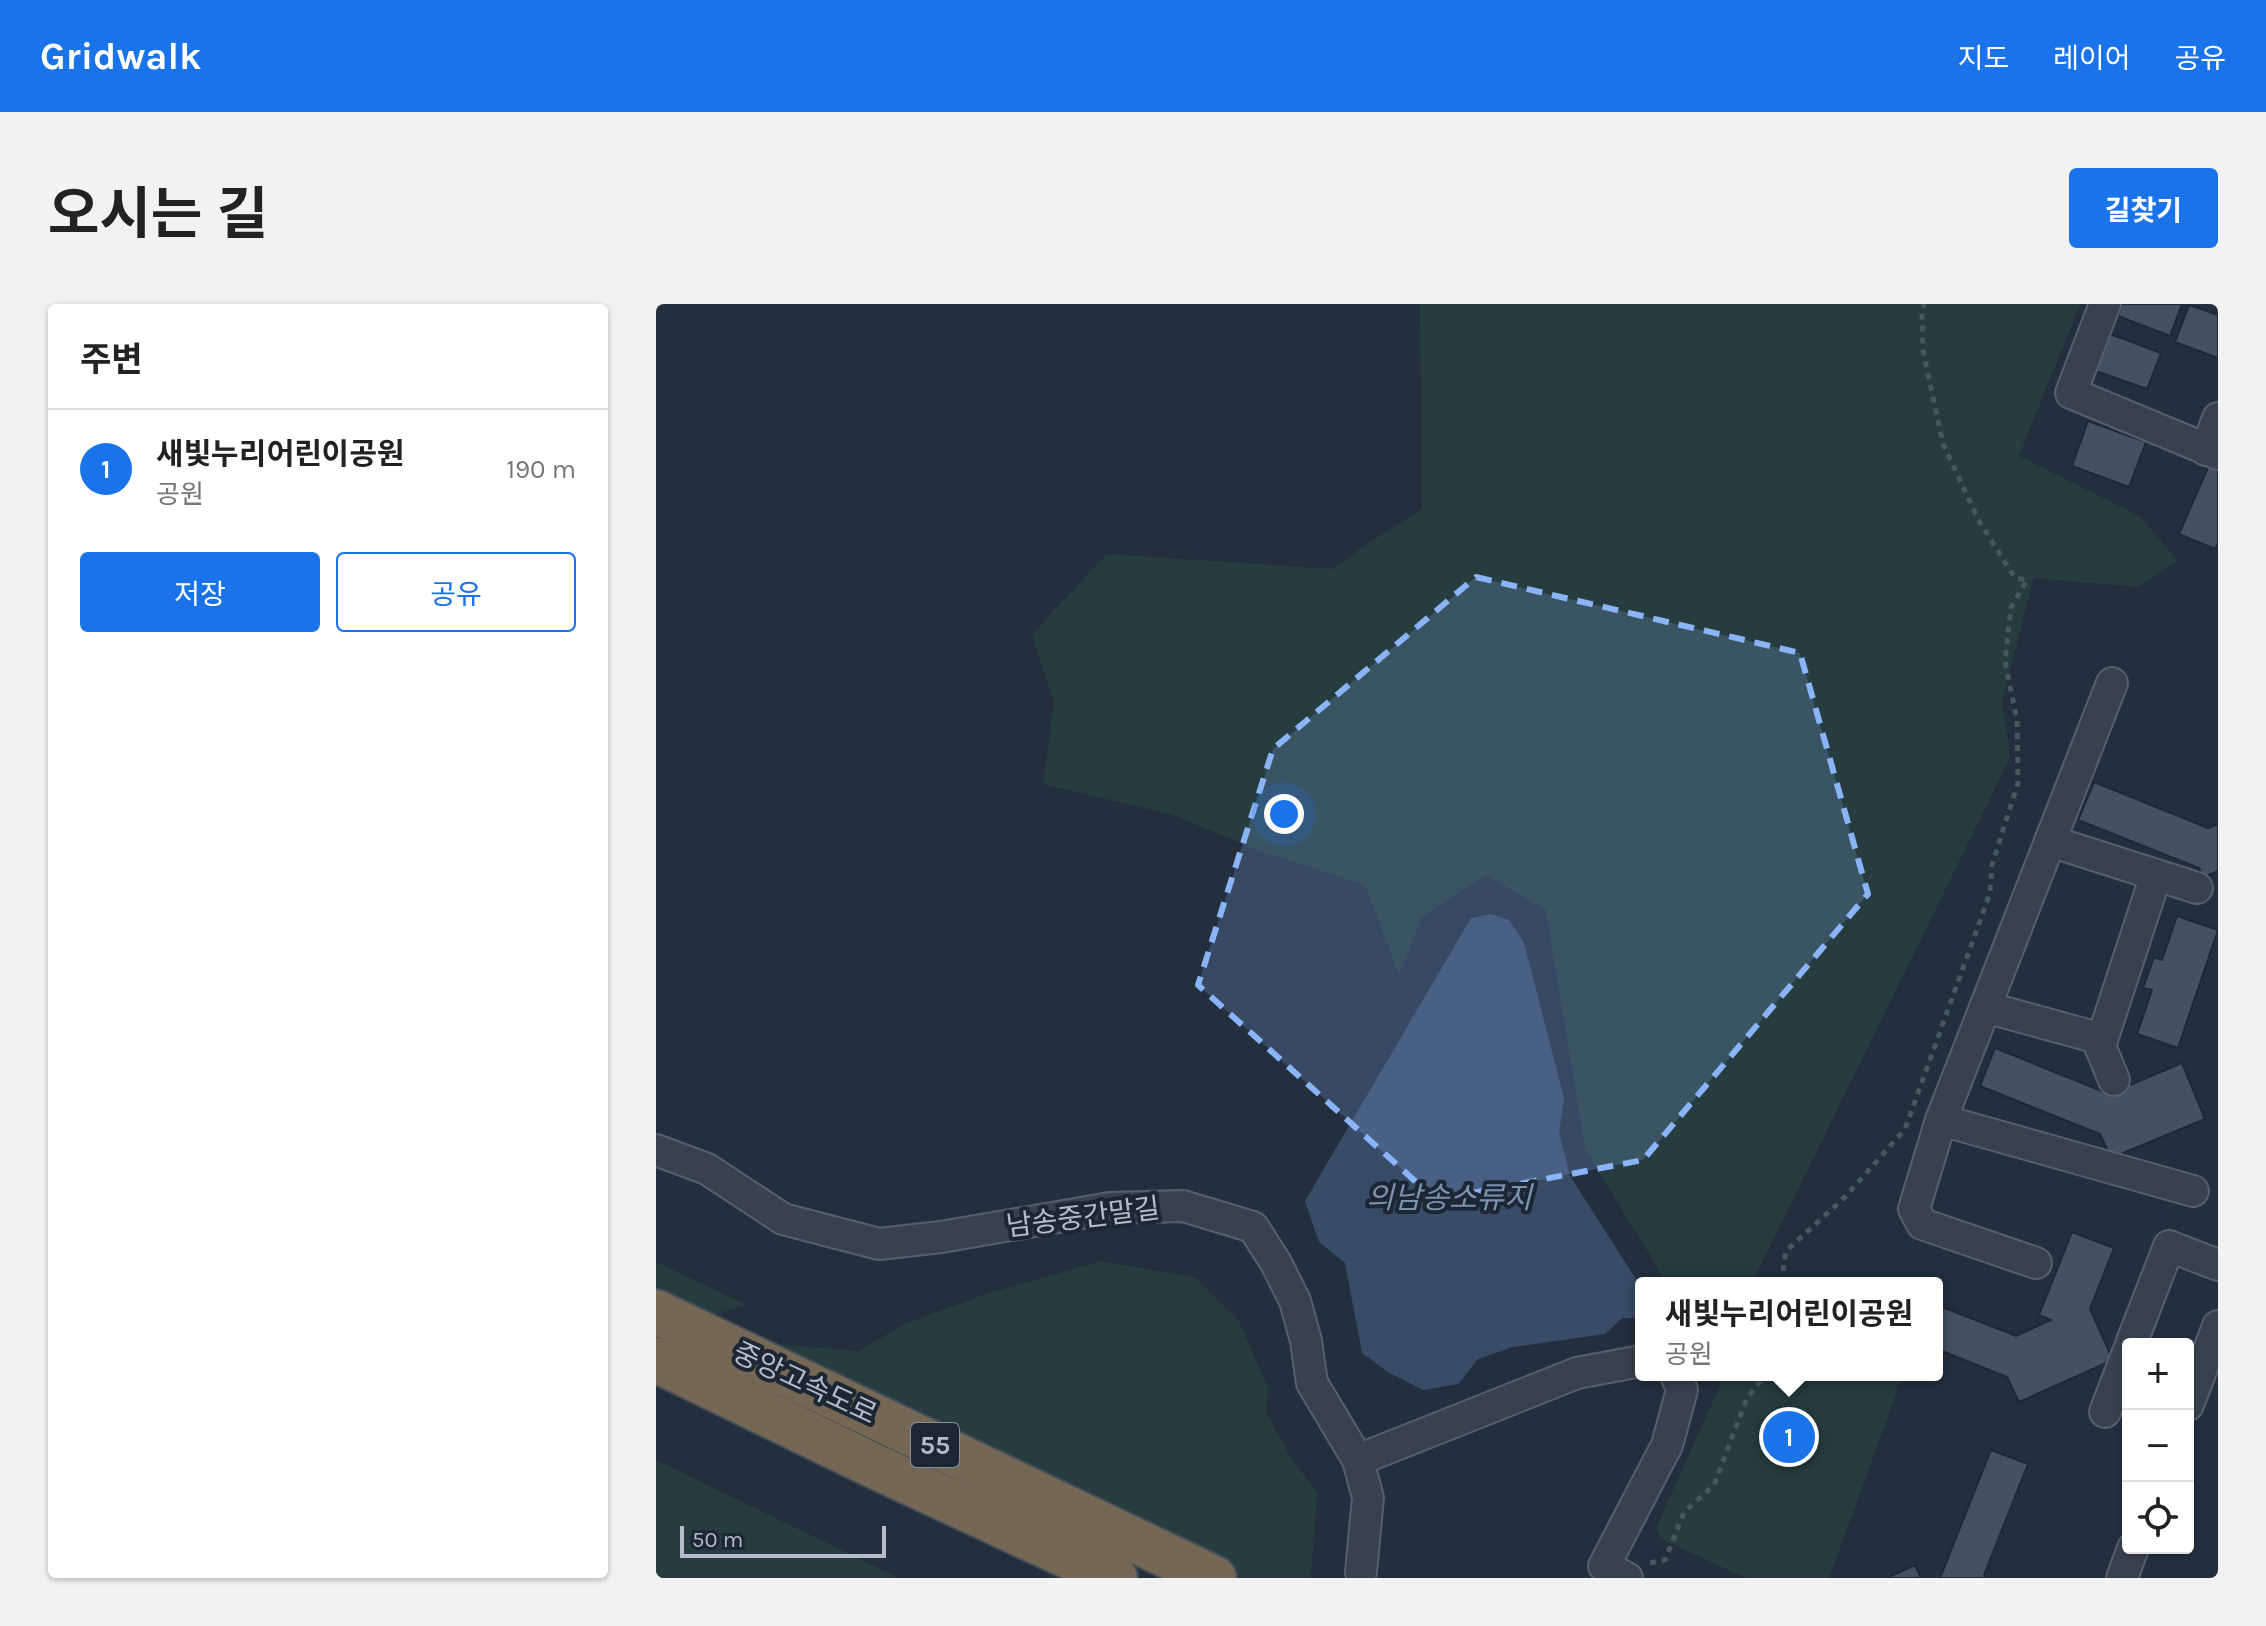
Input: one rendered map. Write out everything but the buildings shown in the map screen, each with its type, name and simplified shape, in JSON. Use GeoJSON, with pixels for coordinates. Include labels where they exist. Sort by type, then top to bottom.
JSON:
{"type":"FeatureCollection","features":[{"type":"Feature","properties":{"kind":"highway","name":"중앙고속도로"},"geometry":{"type":"LineString","coordinates":[[656,1312],[1214,1578]]}},
{"type":"Feature","properties":{"kind":"highway","name":"중앙고속도로"},"geometry":{"type":"LineString","coordinates":[[656,1360],[1115,1578]]}},
{"type":"Feature","properties":{"kind":"street"},"geometry":{"type":"LineString","coordinates":[[2105,304],[2071,393],[2212,452],[2218,418]]}},
{"type":"Feature","properties":{"kind":"street"},"geometry":{"type":"LineString","coordinates":[[2036,1263],[1922,1224],[1914,1209],[1941,1120],[2112,683]]}},
{"type":"Feature","properties":{"kind":"street"},"geometry":{"type":"LineString","coordinates":[[2050,841],[2197,888]]}},
{"type":"Feature","properties":{"kind":"street"},"geometry":{"type":"LineString","coordinates":[[2114,1080],[2100,1046],[2156,875]]}},
{"type":"Feature","properties":{"kind":"street"},"geometry":{"type":"LineString","coordinates":[[1985,1007],[2102,1039]]}},
{"type":"Feature","properties":{"kind":"street"},"geometry":{"type":"LineString","coordinates":[[1941,1120],[2193,1191]]}},
{"type":"Feature","properties":{"kind":"street","name":"남송중간말길"},"geometry":{"type":"LineString","coordinates":[[656,1150],[707,1169],[783,1219],[879,1244],[941,1237],[1110,1208],[1183,1206],[1253,1227],[1295,1301],[1306,1341],[1312,1383],[1358,1460],[1368,1498],[1361,1572]]}},
{"type":"Feature","properties":{"kind":"street"},"geometry":{"type":"LineString","coordinates":[[2133,1338],[2169,1246],[2218,1265]]}},
{"type":"Feature","properties":{"kind":"street"},"geometry":{"type":"LineString","coordinates":[[2194,1389],[2218,1326]]}},
{"type":"Feature","properties":{"kind":"street"},"geometry":{"type":"LineString","coordinates":[[1358,1460],[1577,1373],[1635,1362]]}},
{"type":"Feature","properties":{"kind":"street"},"geometry":{"type":"LineString","coordinates":[[2105,1412],[2122,1368]]}},
{"type":"Feature","properties":{"kind":"street"},"geometry":{"type":"LineString","coordinates":[[1635,1574],[1604,1566],[1667,1445],[1682,1390],[1678,1381]]}},
{"type":"Feature","properties":{"kind":"street"},"geometry":{"type":"LineString","coordinates":[[2122,1578],[2131,1554]]}},
{"type":"Feature","properties":{"kind":"path"},"geometry":{"type":"LineString","coordinates":[[1782,1277],[1786,1251],[1845,1197],[1905,1129],[1990,893],[1992,865],[2018,783],[2017,720],[2005,662],[2011,607],[2027,580],[2015,578],[1979,521],[1943,444],[1923,351],[1924,304]]}},
{"type":"Feature","properties":{"kind":"path"},"geometry":{"type":"LineString","coordinates":[[1635,1574],[1652,1561],[1665,1560],[1684,1512],[1714,1485],[1747,1398],[1760,1381]]}},
{"type":"Feature","properties":{"kind":"highlighted area"},"geometry":{"type":"Polygon","coordinates":[[[1476,577],[1800,653],[1868,894],[1643,1160],[1436,1200],[1198,985],[1273,749],[1476,577]]]}},
{"type":"Feature","properties":{"kind":"green space"},"geometry":{"type":"Polygon","coordinates":[[[1420,304],[2080,304],[2019,456],[2141,517],[2178,561],[2138,587],[2034,578],[2002,699],[2010,758],[1755,1277],[1663,1277],[1585,1149],[1546,910],[1486,875],[1422,917],[1399,975],[1365,885],[1260,851],[1173,815],[1043,784],[1054,704],[1032,634],[1107,554],[1332,569],[1422,509],[1420,304]]]}},
{"type":"Feature","properties":{"kind":"green space"},"geometry":{"type":"Polygon","coordinates":[[[1101,1261],[1196,1278],[1238,1319],[1268,1388],[1266,1412],[1290,1456],[1317,1493],[1311,1578],[1159,1578],[656,1339],[656,1335],[859,1351],[904,1324],[989,1293],[1101,1261]]]}},
{"type":"Feature","properties":{"kind":"green space"},"geometry":{"type":"Polygon","coordinates":[[[656,1262],[747,1305],[656,1331],[656,1262]]]}},
{"type":"Feature","properties":{"kind":"green space"},"geometry":{"type":"Polygon","coordinates":[[[1722,1381],[1901,1381],[1829,1578],[1746,1578],[1661,1539],[1656,1528],[1722,1381]]]}},
{"type":"Feature","properties":{"kind":"green space"},"geometry":{"type":"Polygon","coordinates":[[[656,1460],[899,1578],[656,1578],[656,1460]]]}},
{"type":"Feature","properties":{"kind":"water","name":"의남송소류지"},"geometry":{"type":"Polygon","coordinates":[[[1491,914],[1509,920],[1524,943],[1564,1098],[1559,1132],[1570,1176],[1635,1278],[1635,1318],[1622,1318],[1605,1334],[1513,1347],[1478,1359],[1458,1384],[1423,1390],[1388,1372],[1362,1353],[1345,1263],[1319,1242],[1305,1201],[1471,918],[1491,914]]]}},
{"type":"Feature","properties":{"kind":"place","name":"새빛누리어린이공원"},"geometry":{"type":"Point","coordinates":[1789,1437]}}]}
